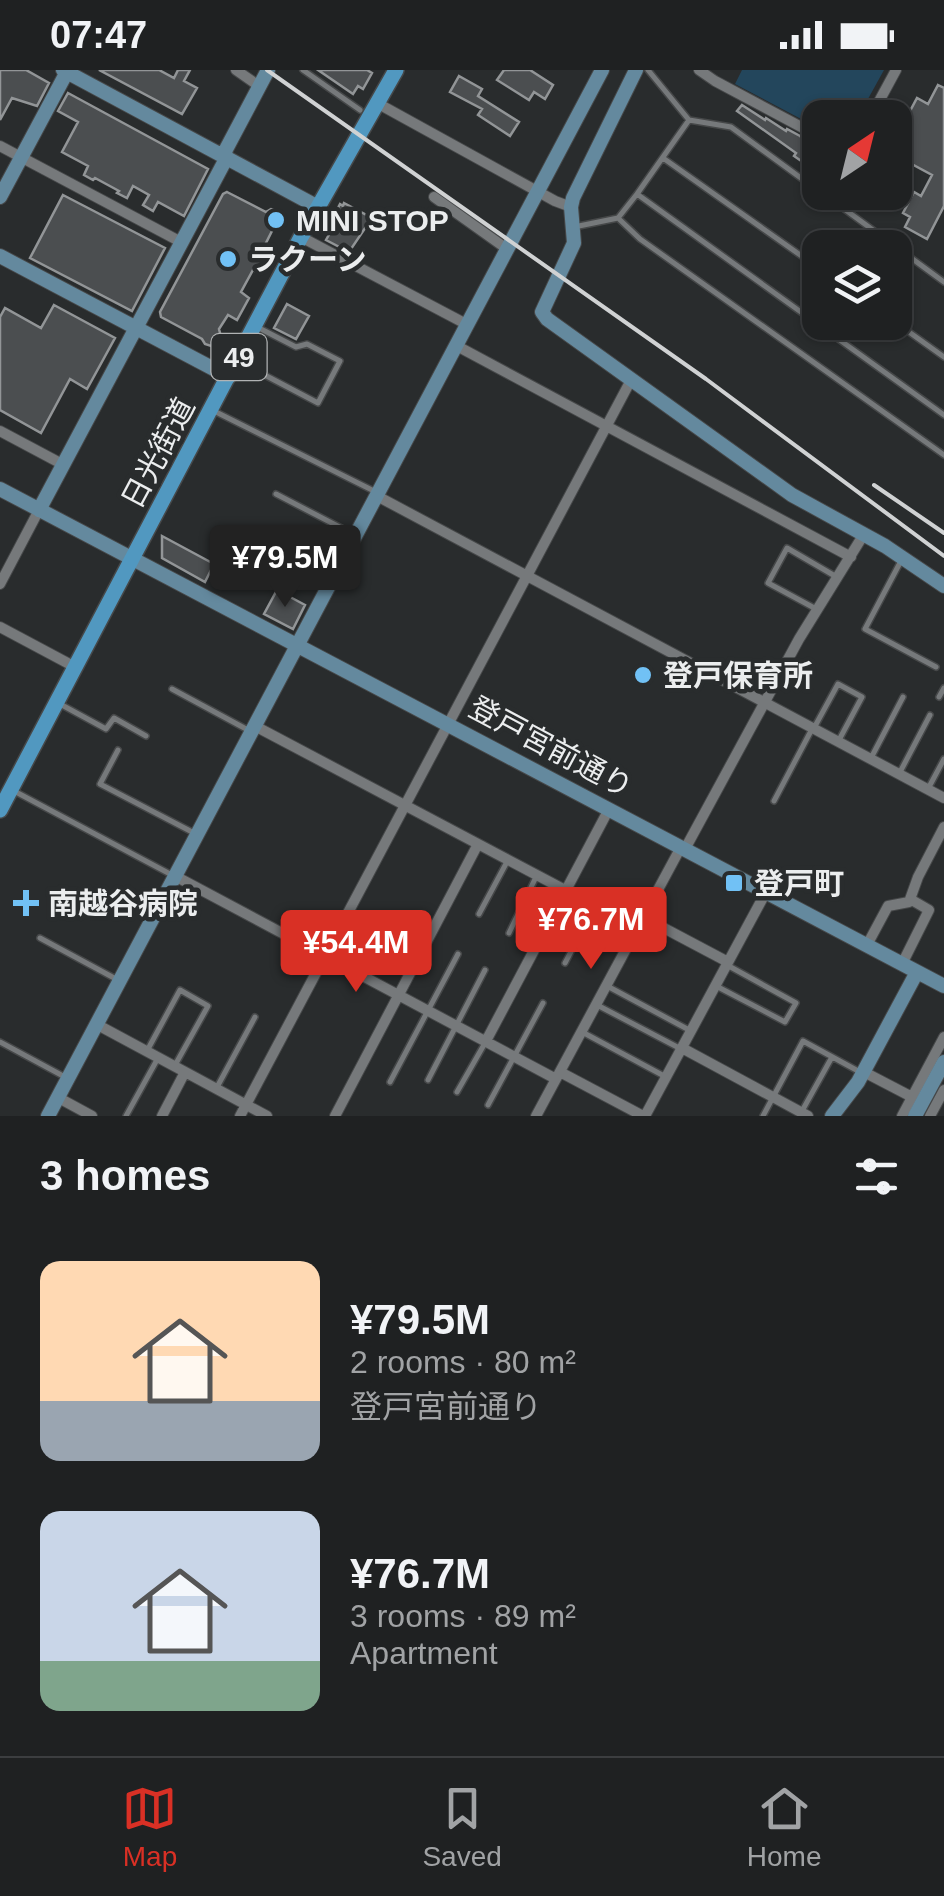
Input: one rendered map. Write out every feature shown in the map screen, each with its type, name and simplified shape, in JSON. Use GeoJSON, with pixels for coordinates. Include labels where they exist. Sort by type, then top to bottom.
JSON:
{"type":"FeatureCollection","features":[{"type":"Feature","properties":{"kind":"main road","name":"日光街道"},"geometry":{"type":"LineString","coordinates":[[0,810],[301,236],[396,70]]}},
{"type":"Feature","properties":{"kind":"street"},"geometry":{"type":"LineString","coordinates":[[236,70],[259,86]]}},
{"type":"Feature","properties":{"kind":"street"},"geometry":{"type":"LineString","coordinates":[[0,584],[182,242],[268,70]]}},
{"type":"Feature","properties":{"kind":"street"},"geometry":{"type":"LineString","coordinates":[[48,1116],[602,70]]}},
{"type":"Feature","properties":{"kind":"street"},"geometry":{"type":"LineString","coordinates":[[636,70],[574,198],[574,243],[542,312],[547,320],[792,496],[903,556],[944,586]]}},
{"type":"Feature","properties":{"kind":"street"},"geometry":{"type":"LineString","coordinates":[[699,70],[802,127]]}},
{"type":"Feature","properties":{"kind":"street"},"geometry":{"type":"LineString","coordinates":[[880,100],[896,70]]}},
{"type":"Feature","properties":{"kind":"street"},"geometry":{"type":"LineString","coordinates":[[0,197],[66,71],[318,206]]}},
{"type":"Feature","properties":{"kind":"street"},"geometry":{"type":"LineString","coordinates":[[377,103],[571,207]]}},
{"type":"Feature","properties":{"kind":"street"},"geometry":{"type":"LineString","coordinates":[[0,146],[182,242]]}},
{"type":"Feature","properties":{"kind":"street"},"geometry":{"type":"LineString","coordinates":[[434,197],[507,249]]}},
{"type":"Feature","properties":{"kind":"street"},"geometry":{"type":"LineString","coordinates":[[301,236],[468,325]]}},
{"type":"Feature","properties":{"kind":"street"},"geometry":{"type":"LineString","coordinates":[[0,256],[229,377]]}},
{"type":"Feature","properties":{"kind":"street"},"geometry":{"type":"LineString","coordinates":[[457,346],[850,558]]}},
{"type":"Feature","properties":{"kind":"street"},"geometry":{"type":"LineString","coordinates":[[243,1110],[631,380]]}},
{"type":"Feature","properties":{"kind":"street"},"geometry":{"type":"LineString","coordinates":[[0,431],[62,464]]}},
{"type":"Feature","properties":{"kind":"street","name":"登戸宮前通り"},"geometry":{"type":"LineString","coordinates":[[0,489],[944,986]]}},
{"type":"Feature","properties":{"kind":"street"},"geometry":{"type":"LineString","coordinates":[[378,495],[944,798]]}},
{"type":"Feature","properties":{"kind":"street"},"geometry":{"type":"LineString","coordinates":[[538,1115],[640,922],[864,534]]}},
{"type":"Feature","properties":{"kind":"street"},"geometry":{"type":"LineString","coordinates":[[0,627],[75,667]]}},
{"type":"Feature","properties":{"kind":"street"},"geometry":{"type":"LineString","coordinates":[[254,729],[595,906],[640,922],[728,964]]}},
{"type":"Feature","properties":{"kind":"street"},"geometry":{"type":"LineString","coordinates":[[486,1041],[610,809]]}},
{"type":"Feature","properties":{"kind":"street"},"geometry":{"type":"LineString","coordinates":[[867,945],[888,906],[909,902],[944,828]]}},
{"type":"Feature","properties":{"kind":"street"},"geometry":{"type":"LineString","coordinates":[[335,1116],[478,844]]}},
{"type":"Feature","properties":{"kind":"street"},"geometry":{"type":"LineString","coordinates":[[175,876],[514,1056],[644,1116],[766,892]]}},
{"type":"Feature","properties":{"kind":"street"},"geometry":{"type":"LineString","coordinates":[[902,964],[930,910],[910,899]]}},
{"type":"Feature","properties":{"kind":"street"},"geometry":{"type":"LineString","coordinates":[[840,1114],[917,972]]}},
{"type":"Feature","properties":{"kind":"street"},"geometry":{"type":"LineString","coordinates":[[96,1024],[216,1089],[243,1110],[266,1116]]}},
{"type":"Feature","properties":{"kind":"street"},"geometry":{"type":"LineString","coordinates":[[919,1109],[944,1037]]}},
{"type":"Feature","properties":{"kind":"street"},"geometry":{"type":"LineString","coordinates":[[682,1048],[805,1114]]}},
{"type":"Feature","properties":{"kind":"street"},"geometry":{"type":"LineString","coordinates":[[919,1109],[944,1062]]}},
{"type":"Feature","properties":{"kind":"street"},"geometry":{"type":"LineString","coordinates":[[162,1116],[180,1070]]}},
{"type":"Feature","properties":{"kind":"street"},"geometry":{"type":"LineString","coordinates":[[863,1073],[919,1109]]}},
{"type":"Feature","properties":{"kind":"street"},"geometry":{"type":"LineString","coordinates":[[902,1116],[944,1090]]}},
{"type":"Feature","properties":{"kind":"street"},"geometry":{"type":"LineString","coordinates":[[57,1098],[92,1116]]}},
{"type":"Feature","properties":{"kind":"lane"},"geometry":{"type":"LineString","coordinates":[[303,70],[360,110]]}},
{"type":"Feature","properties":{"kind":"lane"},"geometry":{"type":"LineString","coordinates":[[648,70],[689,120],[730,127],[802,179]]}},
{"type":"Feature","properties":{"kind":"lane"},"geometry":{"type":"LineString","coordinates":[[574,227],[618,218],[689,120]]}},
{"type":"Feature","properties":{"kind":"lane"},"geometry":{"type":"LineString","coordinates":[[663,158],[802,257]]}},
{"type":"Feature","properties":{"kind":"lane"},"geometry":{"type":"LineString","coordinates":[[638,194],[944,415]]}},
{"type":"Feature","properties":{"kind":"lane"},"geometry":{"type":"LineString","coordinates":[[845,210],[944,282]]}},
{"type":"Feature","properties":{"kind":"lane"},"geometry":{"type":"LineString","coordinates":[[618,218],[640,239],[944,455]]}},
{"type":"Feature","properties":{"kind":"lane"},"geometry":{"type":"LineString","coordinates":[[238,361],[318,403],[340,361],[307,344],[296,347],[256,326]]}},
{"type":"Feature","properties":{"kind":"lane"},"geometry":{"type":"LineString","coordinates":[[912,334],[944,358]]}},
{"type":"Feature","properties":{"kind":"lane"},"geometry":{"type":"LineString","coordinates":[[212,410],[378,495]]}},
{"type":"Feature","properties":{"kind":"lane"},"geometry":{"type":"LineString","coordinates":[[276,494],[356,536]]}},
{"type":"Feature","properties":{"kind":"lane"},"geometry":{"type":"LineString","coordinates":[[818,610],[768,583],[786,548],[838,577]]}},
{"type":"Feature","properties":{"kind":"lane"},"geometry":{"type":"LineString","coordinates":[[903,556],[865,629],[936,667]]}},
{"type":"Feature","properties":{"kind":"lane"},"geometry":{"type":"LineString","coordinates":[[774,801],[838,684],[862,697],[838,742]]}},
{"type":"Feature","properties":{"kind":"lane"},"geometry":{"type":"LineString","coordinates":[[939,697],[944,688]]}},
{"type":"Feature","properties":{"kind":"lane"},"geometry":{"type":"LineString","coordinates":[[172,689],[254,729]]}},
{"type":"Feature","properties":{"kind":"lane"},"geometry":{"type":"LineString","coordinates":[[870,758],[903,696]]}},
{"type":"Feature","properties":{"kind":"lane"},"geometry":{"type":"LineString","coordinates":[[57,702],[106,729],[114,718],[146,736]]}},
{"type":"Feature","properties":{"kind":"lane"},"geometry":{"type":"LineString","coordinates":[[900,774],[930,715]]}},
{"type":"Feature","properties":{"kind":"lane"},"geometry":{"type":"LineString","coordinates":[[118,750],[100,784],[197,835]]}},
{"type":"Feature","properties":{"kind":"lane"},"geometry":{"type":"LineString","coordinates":[[928,789],[944,759]]}},
{"type":"Feature","properties":{"kind":"lane"},"geometry":{"type":"LineString","coordinates":[[12,789],[175,876]]}},
{"type":"Feature","properties":{"kind":"lane"},"geometry":{"type":"LineString","coordinates":[[479,914],[508,860]]}},
{"type":"Feature","properties":{"kind":"lane"},"geometry":{"type":"LineString","coordinates":[[509,933],[537,875]]}},
{"type":"Feature","properties":{"kind":"lane"},"geometry":{"type":"LineString","coordinates":[[564,962],[595,906]]}},
{"type":"Feature","properties":{"kind":"lane"},"geometry":{"type":"LineString","coordinates":[[40,938],[119,980]]}},
{"type":"Feature","properties":{"kind":"lane"},"geometry":{"type":"LineString","coordinates":[[390,1082],[458,954]]}},
{"type":"Feature","properties":{"kind":"lane"},"geometry":{"type":"LineString","coordinates":[[716,985],[785,1022],[796,1004],[728,964]]}},
{"type":"Feature","properties":{"kind":"lane"},"geometry":{"type":"LineString","coordinates":[[428,1080],[485,970]]}},
{"type":"Feature","properties":{"kind":"lane"},"geometry":{"type":"LineString","coordinates":[[606,986],[691,1031]]}},
{"type":"Feature","properties":{"kind":"lane"},"geometry":{"type":"LineString","coordinates":[[146,1052],[180,990],[208,1006],[180,1070]]}},
{"type":"Feature","properties":{"kind":"lane"},"geometry":{"type":"LineString","coordinates":[[488,1105],[544,1003]]}},
{"type":"Feature","properties":{"kind":"lane"},"geometry":{"type":"LineString","coordinates":[[596,1004],[682,1048]]}},
{"type":"Feature","properties":{"kind":"lane"},"geometry":{"type":"LineString","coordinates":[[216,1089],[254,1017]]}},
{"type":"Feature","properties":{"kind":"lane"},"geometry":{"type":"LineString","coordinates":[[581,1032],[666,1078]]}},
{"type":"Feature","properties":{"kind":"lane"},"geometry":{"type":"LineString","coordinates":[[457,1092],[486,1041]]}},
{"type":"Feature","properties":{"kind":"lane"},"geometry":{"type":"LineString","coordinates":[[763,1116],[803,1041],[863,1073]]}},
{"type":"Feature","properties":{"kind":"lane"},"geometry":{"type":"LineString","coordinates":[[0,1042],[67,1078]]}},
{"type":"Feature","properties":{"kind":"lane"},"geometry":{"type":"LineString","coordinates":[[805,1114],[832,1057]]}},
{"type":"Feature","properties":{"kind":"lane"},"geometry":{"type":"LineString","coordinates":[[126,1116],[158,1058]]}},
{"type":"Feature","properties":{"kind":"shaded area"},"geometry":{"type":"Polygon","coordinates":[[[742,70],[884,70],[867,100],[802,100],[802,119],[735,84],[742,70]]]}},
{"type":"Feature","properties":{"kind":"building"},"geometry":{"type":"Polygon","coordinates":[[[0,70],[26,70],[49,83],[37,106],[12,98],[0,120],[0,70]]]}},
{"type":"Feature","properties":{"kind":"building"},"geometry":{"type":"Polygon","coordinates":[[[99,70],[159,70],[174,78],[178,70],[190,70],[184,81],[197,88],[182,114],[99,70]]]}},
{"type":"Feature","properties":{"kind":"building"},"geometry":{"type":"Polygon","coordinates":[[[318,70],[372,73],[363,89],[358,86],[353,94],[318,70]]]}},
{"type":"Feature","properties":{"kind":"building"},"geometry":{"type":"Polygon","coordinates":[[[504,70],[530,70],[553,85],[545,99],[534,92],[529,100],[497,80],[504,70]]]}},
{"type":"Feature","properties":{"kind":"building"},"geometry":{"type":"Polygon","coordinates":[[[459,76],[482,89],[478,96],[519,122],[510,136],[478,115],[482,109],[450,92],[459,76]]]}},
{"type":"Feature","properties":{"kind":"building"},"geometry":{"type":"Polygon","coordinates":[[[938,85],[944,88],[944,206],[927,239],[905,227],[910,217],[903,213],[912,210],[914,192],[921,196],[932,175],[912,164],[912,107],[917,98],[928,104],[938,85]]]}},
{"type":"Feature","properties":{"kind":"building"},"geometry":{"type":"Polygon","coordinates":[[[68,93],[208,169],[184,216],[158,202],[153,211],[143,205],[149,195],[133,186],[127,198],[117,193],[84,175],[88,166],[62,152],[78,122],[58,111],[68,93]]]}},
{"type":"Feature","properties":{"kind":"building"},"geometry":{"type":"Polygon","coordinates":[[[742,105],[800,136],[802,162],[794,156],[796,153],[737,111],[742,105]]]}},
{"type":"Feature","properties":{"kind":"building","name":"ラクーン"},"geometry":{"type":"Polygon","coordinates":[[[227,192],[266,212],[277,211],[282,220],[266,243],[274,249],[260,274],[253,270],[241,292],[249,298],[237,320],[228,315],[219,329],[219,341],[211,346],[161,317],[160,312],[227,192]]]}},
{"type":"Feature","properties":{"kind":"building"},"geometry":{"type":"Polygon","coordinates":[[[63,195],[165,248],[132,311],[30,258],[63,195]]]}},
{"type":"Feature","properties":{"kind":"building"},"geometry":{"type":"Polygon","coordinates":[[[344,203],[372,218],[349,252],[326,240],[331,231],[327,229],[344,203]]]}},
{"type":"Feature","properties":{"kind":"building"},"geometry":{"type":"Polygon","coordinates":[[[287,304],[309,316],[296,339],[274,328],[287,304]]]}},
{"type":"Feature","properties":{"kind":"building"},"geometry":{"type":"Polygon","coordinates":[[[54,305],[115,338],[87,389],[70,379],[41,433],[0,410],[0,317],[5,308],[41,328],[54,305]]]}},
{"type":"Feature","properties":{"kind":"building"},"geometry":{"type":"Polygon","coordinates":[[[162,536],[214,564],[205,582],[162,558],[162,536]]]}},
{"type":"Feature","properties":{"kind":"building"},"geometry":{"type":"Polygon","coordinates":[[[277,590],[305,605],[293,629],[264,614],[277,590]]]}},
{"type":"Feature","properties":{"kind":"railway"},"geometry":{"type":"LineString","coordinates":[[267,70],[706,379],[944,556]]}},
{"type":"Feature","properties":{"kind":"railway"},"geometry":{"type":"LineString","coordinates":[[874,485],[944,533]]}},
{"type":"Feature","properties":{"kind":"place","name":"MINI STOP"},"geometry":{"type":"Point","coordinates":[276,220]}},
{"type":"Feature","properties":{"kind":"place","name":"ラクーン"},"geometry":{"type":"Point","coordinates":[228,259]}},
{"type":"Feature","properties":{"kind":"place","name":"登戸保育所"},"geometry":{"type":"Point","coordinates":[643,675]}},
{"type":"Feature","properties":{"kind":"place","name":"登戸町"},"geometry":{"type":"Point","coordinates":[734,883]}},
{"type":"Feature","properties":{"kind":"place","name":"南越谷病院"},"geometry":{"type":"Point","coordinates":[26,903]}}]}
